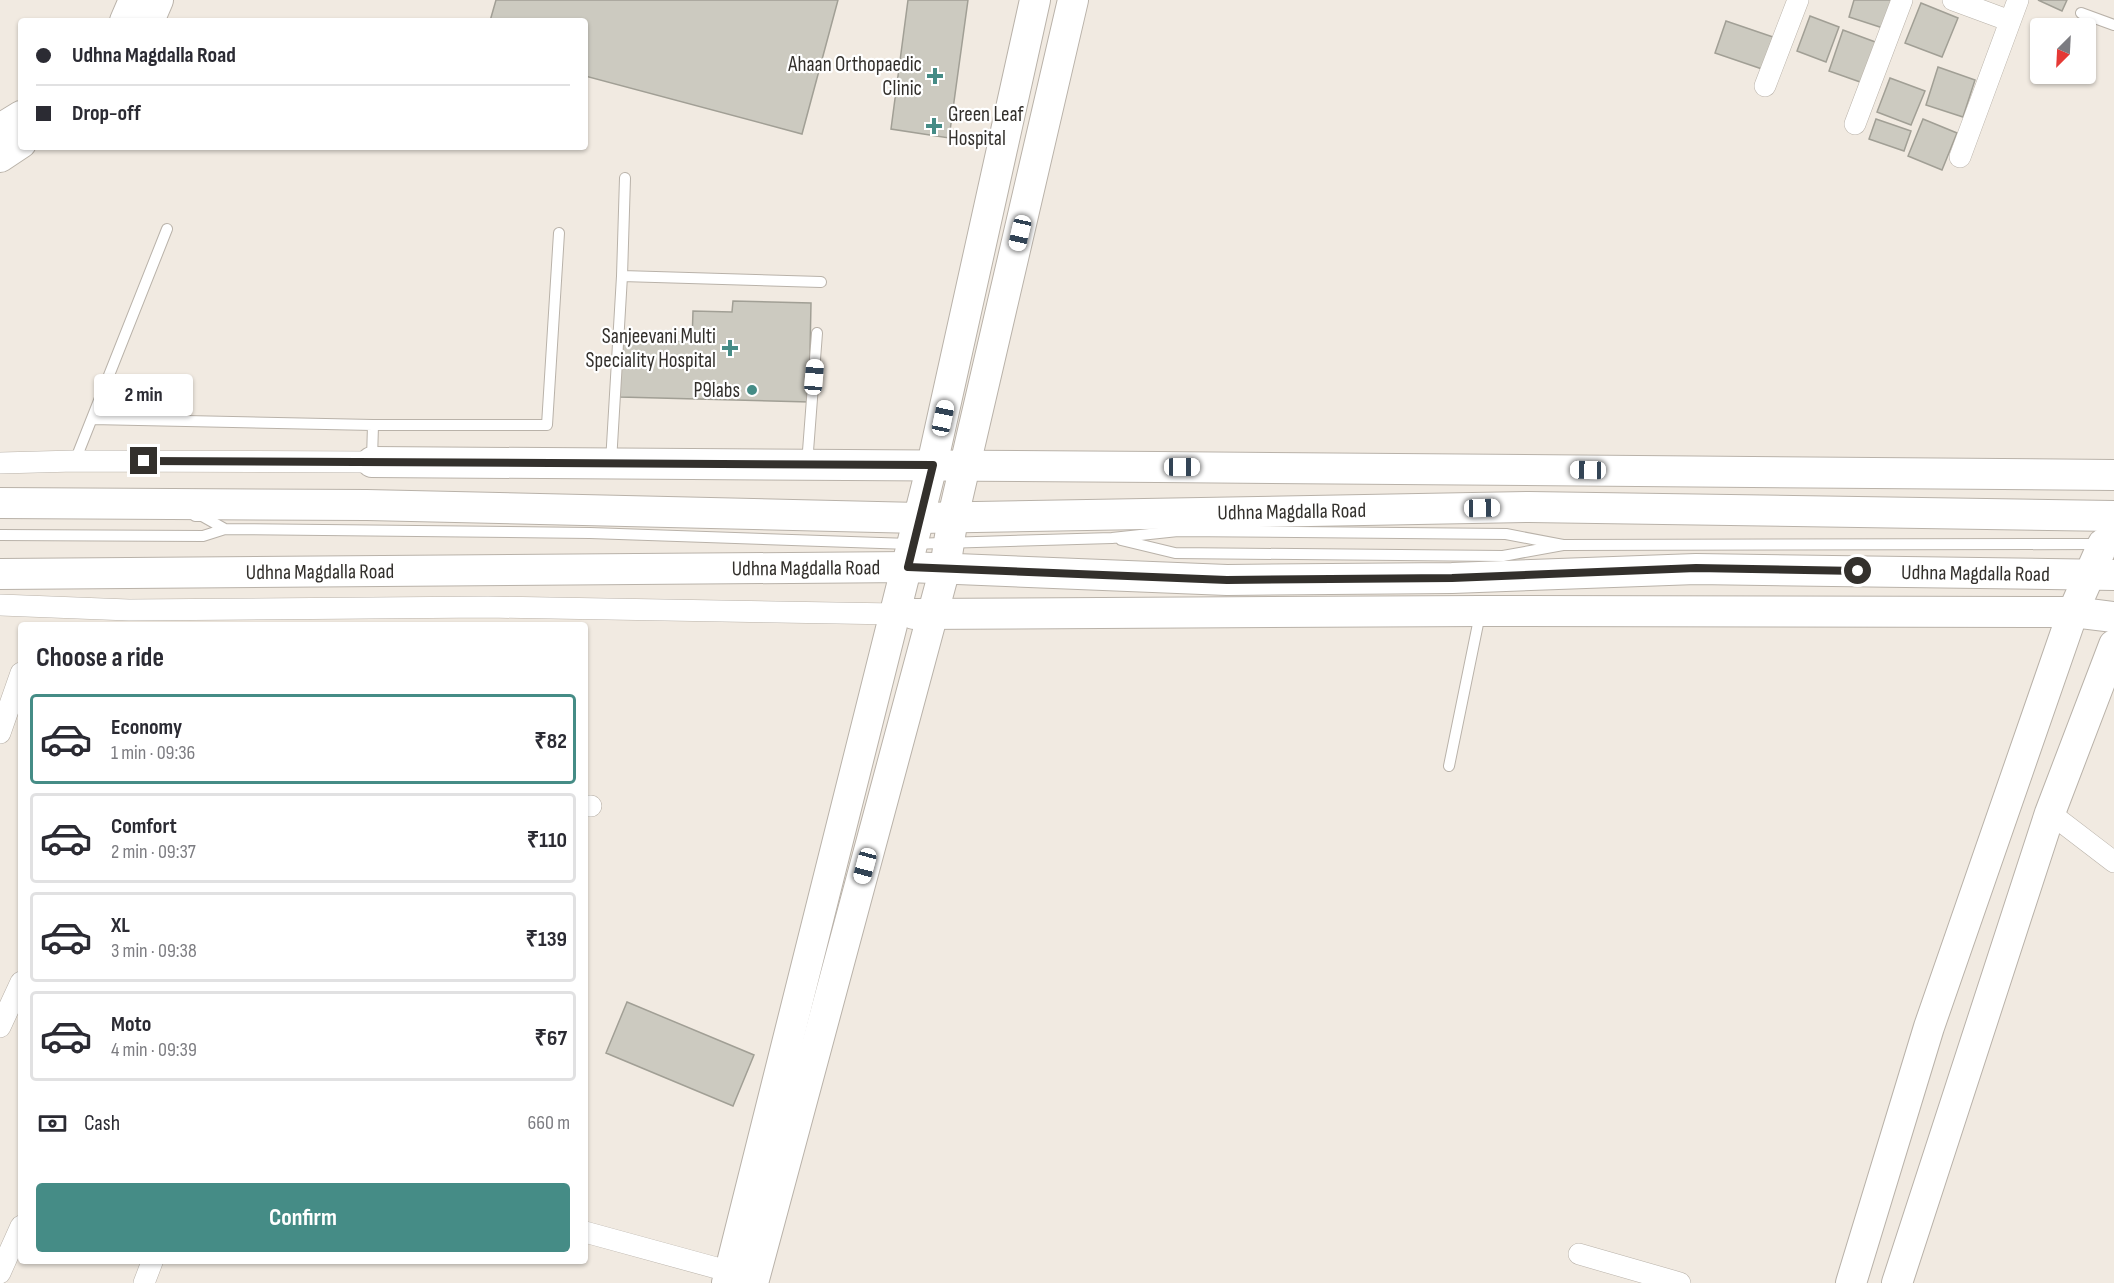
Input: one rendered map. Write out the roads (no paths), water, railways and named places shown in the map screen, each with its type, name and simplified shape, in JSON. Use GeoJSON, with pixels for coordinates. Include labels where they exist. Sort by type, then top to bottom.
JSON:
{"type":"FeatureCollection","features":[{"type":"Feature","properties":{"kind":"street"},"geometry":{"type":"LineString","coordinates":[[126,18],[134,0]]}},
{"type":"Feature","properties":{"kind":"street"},"geometry":{"type":"LineString","coordinates":[[150,18],[158,0]]}},
{"type":"Feature","properties":{"kind":"street"},"geometry":{"type":"LineString","coordinates":[[741,1279],[896,614],[933,465],[1035,0]]}},
{"type":"Feature","properties":{"kind":"street"},"geometry":{"type":"LineString","coordinates":[[741,1279],[933,614],[1073,0]]}},
{"type":"Feature","properties":{"kind":"street"},"geometry":{"type":"LineString","coordinates":[[1765,86],[1798,0]]}},
{"type":"Feature","properties":{"kind":"street"},"geometry":{"type":"LineString","coordinates":[[1855,124],[1902,0]]}},
{"type":"Feature","properties":{"kind":"street"},"geometry":{"type":"LineString","coordinates":[[1953,0],[2010,21]]}},
{"type":"Feature","properties":{"kind":"street"},"geometry":{"type":"LineString","coordinates":[[1960,157],[2018,0]]}},
{"type":"Feature","properties":{"kind":"street"},"geometry":{"type":"LineString","coordinates":[[0,129],[18,118]]}},
{"type":"Feature","properties":{"kind":"street"},"geometry":{"type":"LineString","coordinates":[[0,157],[18,145]]}},
{"type":"Feature","properties":{"kind":"street"},"geometry":{"type":"LineString","coordinates":[[0,463],[75,461],[807,464],[2114,475]]}},
{"type":"Feature","properties":{"kind":"street"},"geometry":{"type":"LineString","coordinates":[[1157,514],[1158,466]]}},
{"type":"Feature","properties":{"kind":"street","name":"Udhna Magdalla Road"},"geometry":{"type":"LineString","coordinates":[[0,503],[367,505],[913,543],[949,543],[1157,514],[1529,507],[2114,516]]}},
{"type":"Feature","properties":{"kind":"street"},"geometry":{"type":"LineString","coordinates":[[1851,1283],[1929,1027],[2073,612],[2102,574],[2110,542]]}},
{"type":"Feature","properties":{"kind":"street","name":"Udhna Magdalla Road"},"geometry":{"type":"LineString","coordinates":[[0,574],[913,543],[949,543],[1227,580],[1452,578],[1696,568],[2102,574]]}},
{"type":"Feature","properties":{"kind":"street"},"geometry":{"type":"LineString","coordinates":[[0,605],[41,616],[127,618],[1481,611],[2073,612],[2114,616]]}},
{"type":"Feature","properties":{"kind":"street"},"geometry":{"type":"LineString","coordinates":[[1897,1283],[2050,813],[2114,645]]}},
{"type":"Feature","properties":{"kind":"street"},"geometry":{"type":"LineString","coordinates":[[0,733],[18,682]]}},
{"type":"Feature","properties":{"kind":"street"},"geometry":{"type":"LineString","coordinates":[[2050,813],[2114,862]]}},
{"type":"Feature","properties":{"kind":"street"},"geometry":{"type":"LineString","coordinates":[[0,1027],[18,988]]}},
{"type":"Feature","properties":{"kind":"street"},"geometry":{"type":"LineString","coordinates":[[0,1274],[18,1233]]}},
{"type":"Feature","properties":{"kind":"street"},"geometry":{"type":"LineString","coordinates":[[588,1233],[741,1279]]}},
{"type":"Feature","properties":{"kind":"street"},"geometry":{"type":"LineString","coordinates":[[1579,1254],[1680,1283]]}},
{"type":"Feature","properties":{"kind":"street"},"geometry":{"type":"LineString","coordinates":[[144,1283],[151,1264]]}},
{"type":"Feature","properties":{"kind":"lane"},"geometry":{"type":"LineString","coordinates":[[2081,14],[2114,26]]}},
{"type":"Feature","properties":{"kind":"lane"},"geometry":{"type":"LineString","coordinates":[[611,463],[622,276],[625,178]]}},
{"type":"Feature","properties":{"kind":"lane"},"geometry":{"type":"LineString","coordinates":[[75,461],[167,229]]}},
{"type":"Feature","properties":{"kind":"lane"},"geometry":{"type":"LineString","coordinates":[[92,419],[374,425],[547,425],[559,233]]}},
{"type":"Feature","properties":{"kind":"lane"},"geometry":{"type":"LineString","coordinates":[[622,276],[821,282]]}},
{"type":"Feature","properties":{"kind":"lane"},"geometry":{"type":"LineString","coordinates":[[807,464],[818,333]]}},
{"type":"Feature","properties":{"kind":"lane"},"geometry":{"type":"LineString","coordinates":[[372,462],[374,425]]}},
{"type":"Feature","properties":{"kind":"lane"},"geometry":{"type":"LineString","coordinates":[[178,516],[202,516],[225,529]]}},
{"type":"Feature","properties":{"kind":"lane"},"geometry":{"type":"LineString","coordinates":[[0,535],[203,536],[225,529],[590,533],[913,543]]}},
{"type":"Feature","properties":{"kind":"lane"},"geometry":{"type":"LineString","coordinates":[[949,543],[1112,538],[1178,531],[1506,534],[1563,545]]}},
{"type":"Feature","properties":{"kind":"lane"},"geometry":{"type":"LineString","coordinates":[[1112,538],[1175,553],[1503,556],[1563,545],[2110,542]]}},
{"type":"Feature","properties":{"kind":"lane"},"geometry":{"type":"LineString","coordinates":[[1449,766],[1481,611]]}},
{"type":"Feature","properties":{"kind":"place","name":"Ahaan Orthopaedic Clinic"},"geometry":{"type":"Point","coordinates":[935,76]}},
{"type":"Feature","properties":{"kind":"place","name":"Green Leaf Hospital"},"geometry":{"type":"Point","coordinates":[934,126]}},
{"type":"Feature","properties":{"kind":"place","name":"Sanjeevani Multi Speciality Hospital"},"geometry":{"type":"Point","coordinates":[730,348]}},
{"type":"Feature","properties":{"kind":"place","name":"P9labs"},"geometry":{"type":"Point","coordinates":[752,390]}}]}
